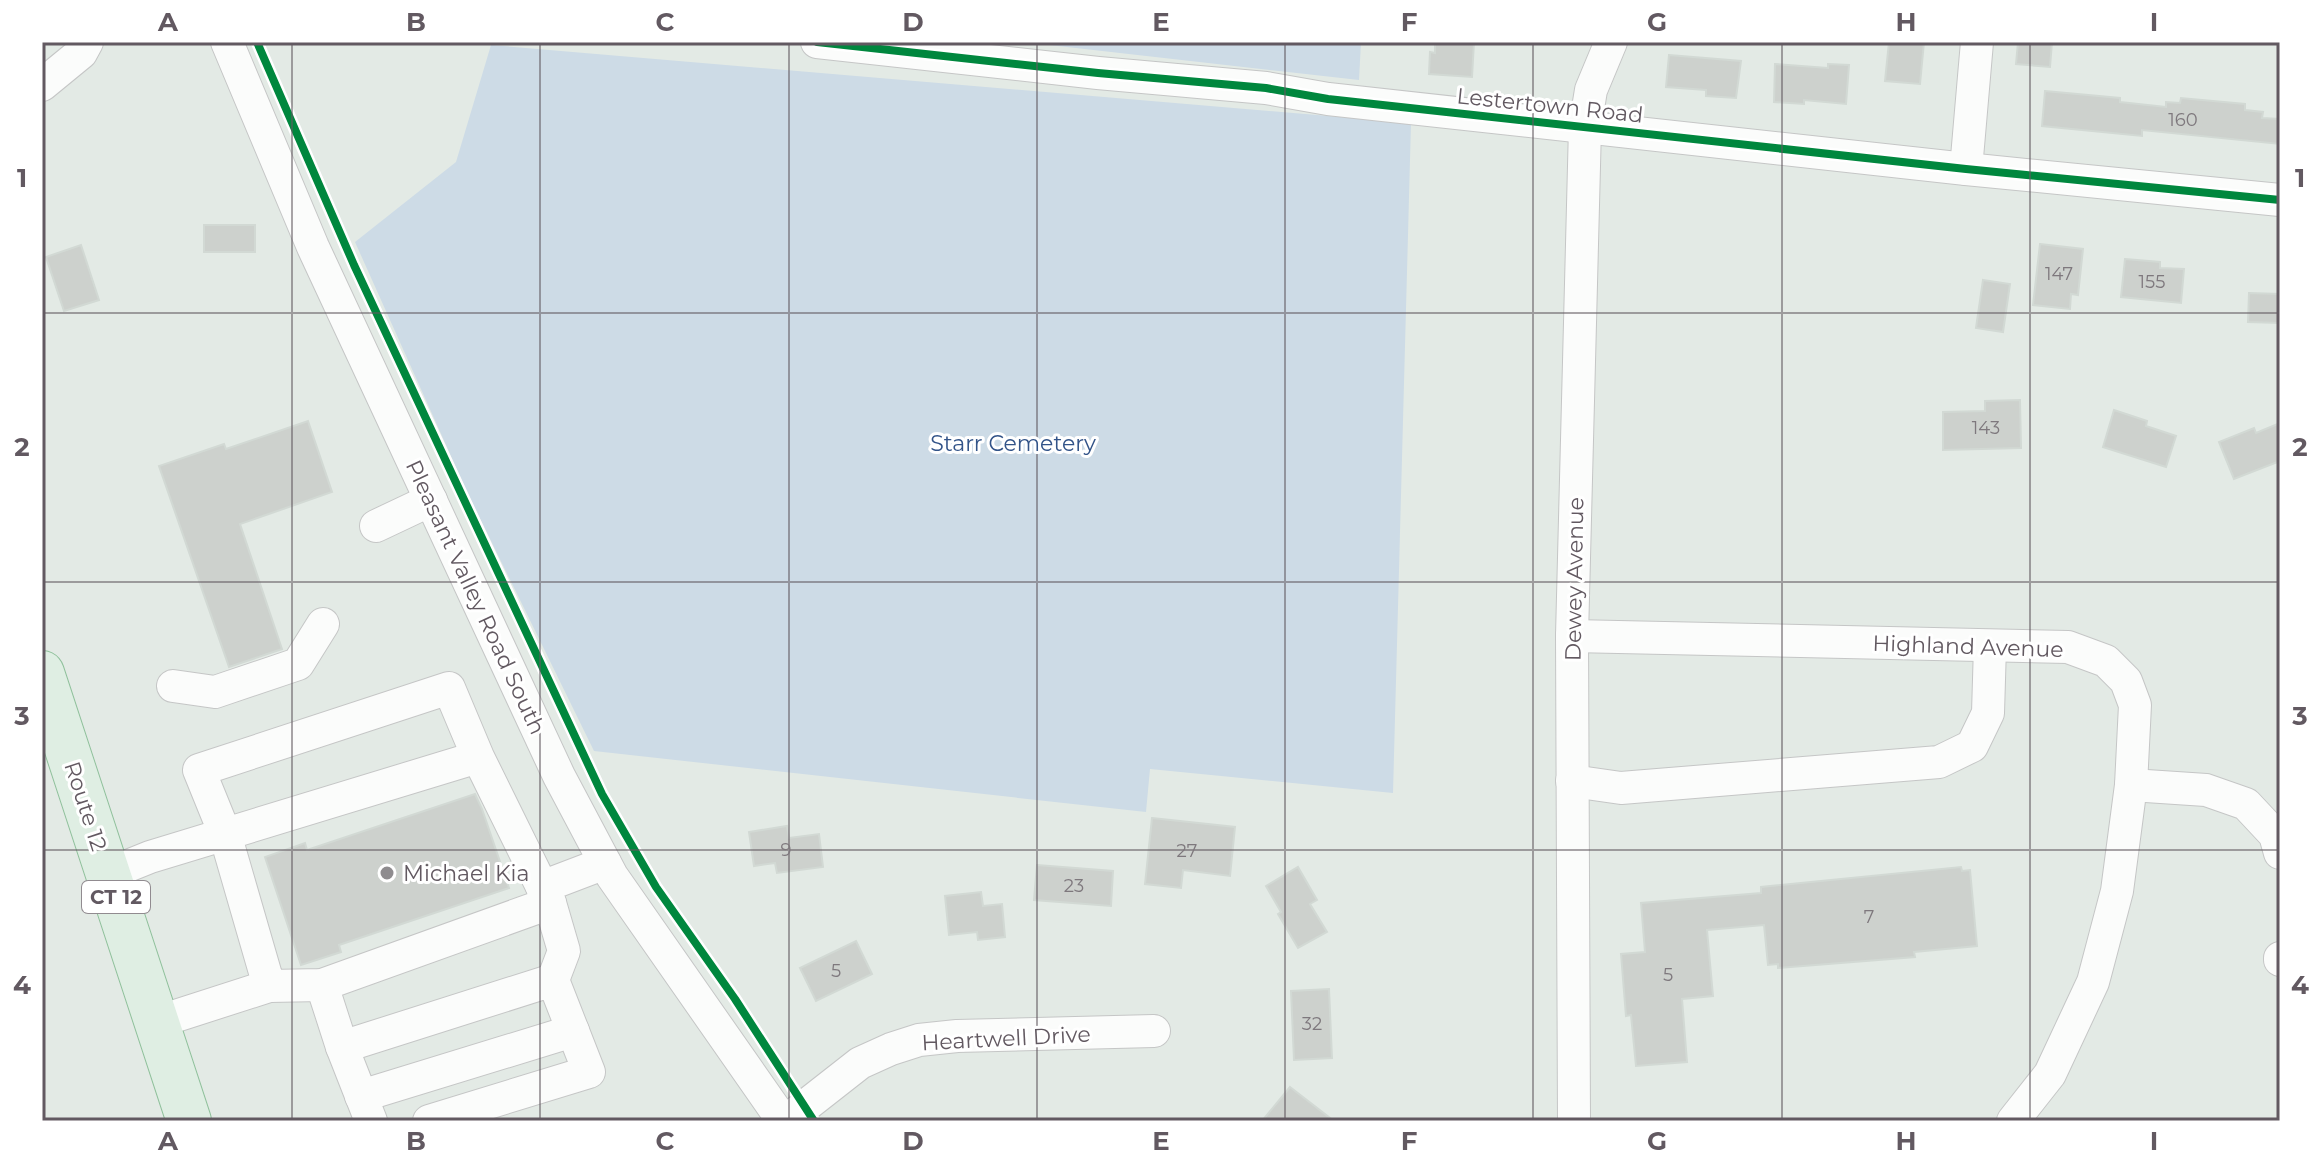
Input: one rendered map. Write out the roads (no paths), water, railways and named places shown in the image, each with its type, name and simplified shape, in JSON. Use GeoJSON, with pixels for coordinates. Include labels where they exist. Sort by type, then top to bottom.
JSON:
{"type":"FeatureCollection","features":[{"type":"Feature","properties":{"kind":"highway","name":"Route 12"},"geometry":{"type":"LineString","coordinates":[[42,673],[189,1121]]}},
{"type":"Feature","properties":{"kind":"street"},"geometry":{"type":"LineString","coordinates":[[42,85],[81,53],[87,42]]}},
{"type":"Feature","properties":{"kind":"street","name":"Pleasant Valley Road South"},"geometry":{"type":"LineString","coordinates":[[227,42],[313,247],[559,776],[612,876],[784,1121]]}},
{"type":"Feature","properties":{"kind":"street","name":"Lestertown Road"},"geometry":{"type":"LineString","coordinates":[[817,42],[1266,88],[1328,99],[1966,169],[2280,200]]}},
{"type":"Feature","properties":{"kind":"street","name":"Dewey Avenue"},"geometry":{"type":"LineString","coordinates":[[1574,1121],[1572,636],[1585,127],[1591,90],[1611,42]]}},
{"type":"Feature","properties":{"kind":"street"},"geometry":{"type":"LineString","coordinates":[[1966,169],[1977,42]]}},
{"type":"Feature","properties":{"kind":"street"},"geometry":{"type":"LineString","coordinates":[[376,526],[431,500]]}},
{"type":"Feature","properties":{"kind":"street"},"geometry":{"type":"LineString","coordinates":[[173,686],[215,692],[298,664],[323,624]]}},
{"type":"Feature","properties":{"kind":"street","name":"Highland Avenue"},"geometry":{"type":"LineString","coordinates":[[1572,636],[2068,647],[2106,661],[2126,681],[2135,705],[2131,785],[2117,891],[2093,982],[2050,1074],[2013,1121]]}},
{"type":"Feature","properties":{"kind":"street"},"geometry":{"type":"LineString","coordinates":[[1572,781],[1621,788],[1939,762],[1972,746],[1988,713],[1990,646]]}},
{"type":"Feature","properties":{"kind":"street"},"geometry":{"type":"LineString","coordinates":[[269,986],[225,834],[199,770],[449,688],[478,757],[546,895],[564,951],[553,980],[589,1072],[429,1121]]}},
{"type":"Feature","properties":{"kind":"street"},"geometry":{"type":"LineString","coordinates":[[108,874],[150,857],[478,757]]}},
{"type":"Feature","properties":{"kind":"street"},"geometry":{"type":"LineString","coordinates":[[2131,785],[2206,790],[2246,804],[2275,835],[2280,853]]}},
{"type":"Feature","properties":{"kind":"street"},"geometry":{"type":"LineString","coordinates":[[157,1022],[269,986],[322,985],[546,895],[605,863]]}},
{"type":"Feature","properties":{"kind":"street"},"geometry":{"type":"LineString","coordinates":[[342,1047],[553,980]]}},
{"type":"Feature","properties":{"kind":"street"},"geometry":{"type":"LineString","coordinates":[[322,985],[366,1109],[573,1031]]}},
{"type":"Feature","properties":{"kind":"street","name":"Heartwell Drive"},"geometry":{"type":"LineString","coordinates":[[784,1121],[860,1063],[919,1040],[957,1036],[1154,1031]]}},
{"type":"Feature","properties":{"kind":"place","name":"Michael Kia"},"geometry":{"type":"Point","coordinates":[387,873]}},
{"type":"Feature","properties":{"kind":"park label","name":"Starr Cemetery"},"geometry":{"type":"Point","coordinates":[1013,443]}}]}
